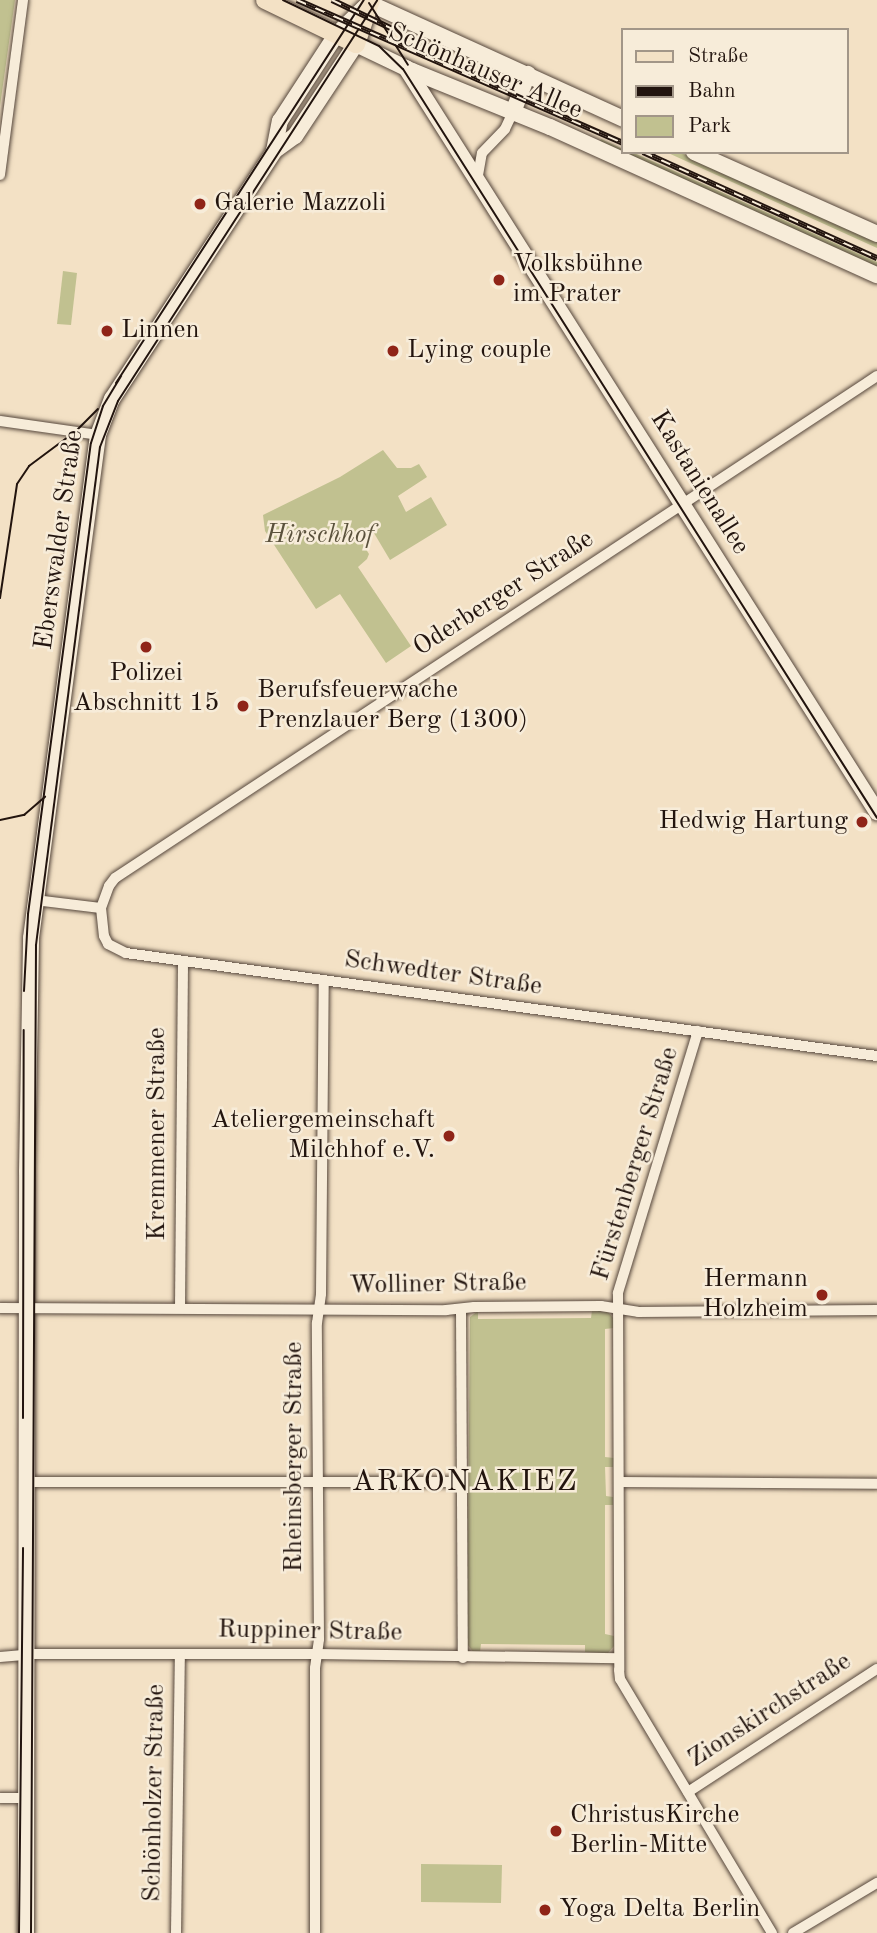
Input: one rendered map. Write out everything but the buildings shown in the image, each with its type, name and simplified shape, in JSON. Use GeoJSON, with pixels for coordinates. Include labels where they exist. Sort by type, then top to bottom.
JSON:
{"type":"FeatureCollection","features":[{"type":"Feature","properties":{"kind":"main road","name":"Schönhauser Allee"},"geometry":{"type":"LineString","coordinates":[[265,0],[406,68],[513,112],[877,275]]}},
{"type":"Feature","properties":{"kind":"main road","name":"Schönhauser Allee"},"geometry":{"type":"LineString","coordinates":[[368,1],[622,119]]}},
{"type":"Feature","properties":{"kind":"main road","name":"Eberswalder Straße"},"geometry":{"type":"LineString","coordinates":[[274,151],[280,121],[336,35],[368,1]]}},
{"type":"Feature","properties":{"kind":"main road"},"geometry":{"type":"LineString","coordinates":[[356,44],[368,1]]}},
{"type":"Feature","properties":{"kind":"main road","name":"Eberswalder Straße"},"geometry":{"type":"LineString","coordinates":[[26,1933],[28,1049],[35,900],[98,435],[112,399],[274,151],[295,136],[356,44]]}},
{"type":"Feature","properties":{"kind":"main road","name":"Kastanienallee"},"geometry":{"type":"LineString","coordinates":[[406,68],[877,812]]}},
{"type":"Feature","properties":{"kind":"main road"},"geometry":{"type":"LineString","coordinates":[[513,112],[528,74]]}},
{"type":"Feature","properties":{"kind":"main road"},"geometry":{"type":"LineString","coordinates":[[698,154],[877,234]]}},
{"type":"Feature","properties":{"kind":"street"},"geometry":{"type":"LineString","coordinates":[[0,175],[23,0]]}},
{"type":"Feature","properties":{"kind":"street"},"geometry":{"type":"LineString","coordinates":[[477,181],[482,153],[505,129],[513,112]]}},
{"type":"Feature","properties":{"kind":"street","name":"Oderberger Straße"},"geometry":{"type":"LineString","coordinates":[[101,908],[115,878],[877,376]]}},
{"type":"Feature","properties":{"kind":"street"},"geometry":{"type":"LineString","coordinates":[[0,421],[98,435]]}},
{"type":"Feature","properties":{"kind":"street"},"geometry":{"type":"LineString","coordinates":[[35,900],[101,908]]}},
{"type":"Feature","properties":{"kind":"street","name":"Schwedter Straße"},"geometry":{"type":"LineString","coordinates":[[101,908],[104,936],[117,950],[324,981],[877,1056]]}},
{"type":"Feature","properties":{"kind":"street","name":"Kremmener Straße"},"geometry":{"type":"LineString","coordinates":[[180,1307],[183,961]]}},
{"type":"Feature","properties":{"kind":"street","name":"Rheinsberger Straße"},"geometry":{"type":"LineString","coordinates":[[315,1933],[324,981]]}},
{"type":"Feature","properties":{"kind":"street","name":"Fürstenberger Straße"},"geometry":{"type":"LineString","coordinates":[[698,1031],[618,1293],[620,1679],[772,1933]]}},
{"type":"Feature","properties":{"kind":"street","name":"Wolliner Straße"},"geometry":{"type":"LineString","coordinates":[[0,1308],[180,1307],[319,1310],[601,1306],[638,1312],[877,1310]]}},
{"type":"Feature","properties":{"kind":"street"},"geometry":{"type":"LineString","coordinates":[[461,1309],[463,1658]]}},
{"type":"Feature","properties":{"kind":"street"},"geometry":{"type":"LineString","coordinates":[[29,1482],[462,1482]]}},
{"type":"Feature","properties":{"kind":"street"},"geometry":{"type":"LineString","coordinates":[[619,1482],[877,1484]]}},
{"type":"Feature","properties":{"kind":"street","name":"Ruppiner Straße"},"geometry":{"type":"LineString","coordinates":[[0,1657],[28,1654],[317,1654],[619,1658]]}},
{"type":"Feature","properties":{"kind":"street","name":"Schönholzer Straße"},"geometry":{"type":"LineString","coordinates":[[176,1933],[180,1654]]}},
{"type":"Feature","properties":{"kind":"street","name":"Zionskirchstraße"},"geometry":{"type":"LineString","coordinates":[[688,1792],[877,1669]]}},
{"type":"Feature","properties":{"kind":"street"},"geometry":{"type":"LineString","coordinates":[[0,1798],[27,1798]]}},
{"type":"Feature","properties":{"kind":"street"},"geometry":{"type":"LineString","coordinates":[[793,1933],[877,1882]]}},
{"type":"Feature","properties":{"kind":"green space"},"geometry":{"type":"Polygon","coordinates":[[[0,0],[15,0],[0,106],[0,0]]]}},
{"type":"Feature","properties":{"kind":"green space"},"geometry":{"type":"Polygon","coordinates":[[[601,139],[622,149],[622,153],[599,143],[601,139]]]}},
{"type":"Feature","properties":{"kind":"green space"},"geometry":{"type":"Polygon","coordinates":[[[624,154],[636,154],[877,262],[877,267],[624,154]]]}},
{"type":"Feature","properties":{"kind":"green space"},"geometry":{"type":"Polygon","coordinates":[[[670,154],[683,154],[877,242],[877,248],[670,154]]]}},
{"type":"Feature","properties":{"kind":"green space"},"geometry":{"type":"Polygon","coordinates":[[[63,271],[77,273],[71,325],[57,324],[63,271]]]}},
{"type":"Feature","properties":{"kind":"green space","name":"Hirschhof"},"geometry":{"type":"Polygon","coordinates":[[[383,450],[397,468],[411,468],[419,464],[427,477],[398,496],[406,512],[431,497],[447,525],[390,560],[371,528],[365,532],[368,537],[362,543],[369,554],[358,567],[411,646],[386,663],[340,594],[316,609],[265,531],[263,515],[340,477],[383,450]]]}},
{"type":"Feature","properties":{"kind":"green space"},"geometry":{"type":"Polygon","coordinates":[[[592,1310],[608,1312],[614,1319],[614,1328],[605,1329],[605,1457],[614,1458],[613,1467],[605,1467],[606,1496],[613,1497],[613,1505],[605,1505],[605,1634],[614,1636],[614,1646],[608,1653],[585,1652],[585,1645],[481,1644],[480,1652],[474,1653],[467,1644],[470,1317],[478,1311],[478,1319],[591,1318],[592,1310]]]}},
{"type":"Feature","properties":{"kind":"green space"},"geometry":{"type":"Polygon","coordinates":[[[421,1864],[502,1865],[501,1903],[421,1902],[421,1864]]]}},
{"type":"Feature","properties":{"kind":"tram line"},"geometry":{"type":"LineString","coordinates":[[283,0],[379,46],[403,69],[877,818]]}},
{"type":"Feature","properties":{"kind":"tram line"},"geometry":{"type":"LineString","coordinates":[[116,383],[364,0]]}},
{"type":"Feature","properties":{"kind":"tram line"},"geometry":{"type":"LineString","coordinates":[[31,1933],[36,945],[100,447],[118,401],[377,0]]}},
{"type":"Feature","properties":{"kind":"tram line"},"geometry":{"type":"LineString","coordinates":[[369,3],[408,65]]}},
{"type":"Feature","properties":{"kind":"tram line"},"geometry":{"type":"LineString","coordinates":[[24,991],[28,914],[91,443],[103,406],[121,376]]}},
{"type":"Feature","properties":{"kind":"tram line"},"geometry":{"type":"LineString","coordinates":[[0,598],[17,484],[29,466],[76,431],[98,409]]}},
{"type":"Feature","properties":{"kind":"tram line"},"geometry":{"type":"LineString","coordinates":[[0,820],[24,815],[45,797]]}},
{"type":"Feature","properties":{"kind":"tram line"},"geometry":{"type":"LineString","coordinates":[[23,1418],[24,1030]]}},
{"type":"Feature","properties":{"kind":"tram line"},"geometry":{"type":"LineString","coordinates":[[19,1933],[23,1548]]}},
{"type":"Feature","properties":{"kind":"railway"},"geometry":{"type":"LineString","coordinates":[[297,0],[622,143]]}},
{"type":"Feature","properties":{"kind":"railway"},"geometry":{"type":"LineString","coordinates":[[332,0],[430,47]]}},
{"type":"Feature","properties":{"kind":"railway"},"geometry":{"type":"LineString","coordinates":[[647,154],[877,258]]}},
{"type":"Feature","properties":{"kind":"place","name":"Galerie Mazzoli"},"geometry":{"type":"Point","coordinates":[200,204]}},
{"type":"Feature","properties":{"kind":"place","name":"Volksbühne im Prater"},"geometry":{"type":"Point","coordinates":[499,280]}},
{"type":"Feature","properties":{"kind":"place","name":"Linnen"},"geometry":{"type":"Point","coordinates":[107,331]}},
{"type":"Feature","properties":{"kind":"place","name":"Lying couple"},"geometry":{"type":"Point","coordinates":[393,351]}},
{"type":"Feature","properties":{"kind":"place","name":"Polizei Abschnitt 15"},"geometry":{"type":"Point","coordinates":[146,647]}},
{"type":"Feature","properties":{"kind":"place","name":"Berufsfeuerwache Prenzlauer Berg (1300)"},"geometry":{"type":"Point","coordinates":[243,706]}},
{"type":"Feature","properties":{"kind":"place","name":"Hedwig Hartung"},"geometry":{"type":"Point","coordinates":[862,822]}},
{"type":"Feature","properties":{"kind":"place","name":"Ateliergemeinschaft Milchhof e.V."},"geometry":{"type":"Point","coordinates":[449,1136]}},
{"type":"Feature","properties":{"kind":"place","name":"Hermann Holzheim"},"geometry":{"type":"Point","coordinates":[822,1295]}},
{"type":"Feature","properties":{"kind":"place","name":"ChristusKirche Berlin-Mitte"},"geometry":{"type":"Point","coordinates":[556,1831]}},
{"type":"Feature","properties":{"kind":"place","name":"Yoga Delta Berlin"},"geometry":{"type":"Point","coordinates":[545,1910]}},
{"type":"Feature","properties":{"kind":"district","name":"ARKONAKIEZ"},"geometry":{"type":"Point","coordinates":[465,1482]}}]}
